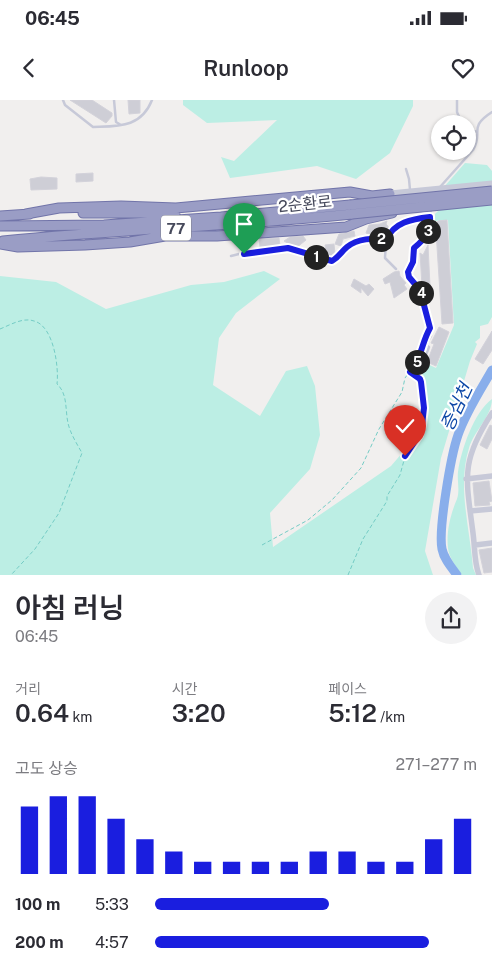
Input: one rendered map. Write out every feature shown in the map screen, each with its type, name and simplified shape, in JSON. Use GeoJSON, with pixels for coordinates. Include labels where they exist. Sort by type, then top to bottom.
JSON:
{"type":"FeatureCollection","features":[{"type":"Feature","properties":{"kind":"highway","name":"2순환로"},"geometry":{"type":"LineString","coordinates":[[0,243],[83,234],[272,222],[492,191]]}},
{"type":"Feature","properties":{"kind":"highway"},"geometry":{"type":"LineString","coordinates":[[26,214],[59,208],[121,206],[176,208],[350,192],[372,196],[390,194]]}},
{"type":"Feature","properties":{"kind":"highway","name":"2순환로"},"geometry":{"type":"LineString","coordinates":[[0,226],[104,224],[492,200]]}},
{"type":"Feature","properties":{"kind":"highway","name":"77"},"geometry":{"type":"LineString","coordinates":[[0,216],[110,212],[230,215]]}},
{"type":"Feature","properties":{"kind":"highway"},"geometry":{"type":"LineString","coordinates":[[0,243],[18,247],[85,246],[130,242],[165,236],[217,236],[346,227],[366,219],[392,213]]}},
{"type":"Feature","properties":{"kind":"street"},"geometry":{"type":"LineString","coordinates":[[390,194],[492,184]]}},
{"type":"Feature","properties":{"kind":"street"},"geometry":{"type":"LineString","coordinates":[[392,213],[431,213],[492,204]]}},
{"type":"Feature","properties":{"kind":"street"},"geometry":{"type":"LineString","coordinates":[[479,575],[466,479],[472,447],[492,413]]}},
{"type":"Feature","properties":{"kind":"street"},"geometry":{"type":"LineString","coordinates":[[466,479],[492,476]]}},
{"type":"Feature","properties":{"kind":"street"},"geometry":{"type":"LineString","coordinates":[[470,511],[492,509]]}},
{"type":"Feature","properties":{"kind":"street"},"geometry":{"type":"LineString","coordinates":[[474,545],[492,543]]}},
{"type":"Feature","properties":{"kind":"lane"},"geometry":{"type":"LineString","coordinates":[[63,100],[65,106],[93,127],[122,126],[133,123],[150,108],[152,100]]}},
{"type":"Feature","properties":{"kind":"lane"},"geometry":{"type":"LineString","coordinates":[[114,100],[116,122],[122,126]]}},
{"type":"Feature","properties":{"kind":"lane"},"geometry":{"type":"LineString","coordinates":[[457,100],[458,115]]}},
{"type":"Feature","properties":{"kind":"lane"},"geometry":{"type":"LineString","coordinates":[[424,360],[429,347],[426,345],[431,336],[420,290],[409,277],[408,272],[413,262],[414,248],[428,234],[431,213],[440,188],[473,150],[476,145],[480,120],[492,112]]}},
{"type":"Feature","properties":{"kind":"lane"},"geometry":{"type":"LineString","coordinates":[[406,169],[410,179],[410,190]]}},
{"type":"Feature","properties":{"kind":"lane"},"geometry":{"type":"LineString","coordinates":[[402,190],[440,188]]}},
{"type":"Feature","properties":{"kind":"lane"},"geometry":{"type":"LineString","coordinates":[[396,269],[385,258],[386,240],[394,229],[404,222],[431,213]]}},
{"type":"Feature","properties":{"kind":"lane"},"geometry":{"type":"LineString","coordinates":[[231,256],[251,251],[288,248],[332,261],[340,257],[348,246],[373,238],[386,240]]}},
{"type":"Feature","properties":{"kind":"path"},"geometry":{"type":"LineString","coordinates":[[0,329],[23,320],[35,321],[43,327],[52,342],[58,374],[57,384],[61,388],[65,399],[68,424],[82,453],[59,514],[35,549],[10,575]]}},
{"type":"Feature","properties":{"kind":"path"},"geometry":{"type":"LineString","coordinates":[[262,545],[308,520],[332,500],[361,468],[379,429],[402,392],[405,378],[422,354],[423,346]]}},
{"type":"Feature","properties":{"kind":"path"},"geometry":{"type":"LineString","coordinates":[[348,575],[363,543],[363,539],[387,501],[387,496],[400,475],[406,453],[421,429],[424,408],[421,382],[420,379],[410,372]]}},
{"type":"Feature","properties":{"kind":"green space"},"geometry":{"type":"Polygon","coordinates":[[[183,100],[413,100],[413,106],[390,153],[356,179],[317,166],[230,178],[221,157],[234,161],[277,120],[207,123],[183,105],[183,100]]]}},
{"type":"Feature","properties":{"kind":"green space"},"geometry":{"type":"Polygon","coordinates":[[[465,163],[487,165],[492,171],[492,182],[444,187],[465,163]]]}},
{"type":"Feature","properties":{"kind":"green space"},"geometry":{"type":"Polygon","coordinates":[[[492,205],[492,317],[488,324],[480,326],[480,338],[475,342],[477,344],[470,361],[441,458],[425,551],[433,575],[0,575],[0,276],[56,282],[106,309],[191,285],[224,282],[264,271],[280,279],[236,313],[219,338],[213,385],[260,416],[286,371],[307,366],[315,386],[320,435],[310,469],[270,513],[273,547],[391,466],[415,438],[422,421],[425,406],[421,361],[436,368],[454,325],[448,220],[435,221],[435,214],[439,210],[492,205]]]}},
{"type":"Feature","properties":{"kind":"green space"},"geometry":{"type":"Polygon","coordinates":[[[492,399],[489,411],[471,442],[466,462],[464,477],[465,508],[473,568],[476,575],[462,575],[453,562],[448,548],[450,522],[458,496],[458,472],[469,432],[485,405],[492,399]]]}},
{"type":"Feature","properties":{"kind":"building"},"geometry":{"type":"Polygon","coordinates":[[[70,100],[92,100],[112,113],[112,116],[106,123],[70,100]]]}},
{"type":"Feature","properties":{"kind":"building"},"geometry":{"type":"Polygon","coordinates":[[[128,100],[140,100],[140,113],[129,114],[128,100]]]}},
{"type":"Feature","properties":{"kind":"building"},"geometry":{"type":"Polygon","coordinates":[[[93,173],[93,181],[76,182],[76,174],[93,173]]]}},
{"type":"Feature","properties":{"kind":"building"},"geometry":{"type":"Polygon","coordinates":[[[41,177],[57,178],[57,189],[31,190],[30,179],[41,177]]]}},
{"type":"Feature","properties":{"kind":"building"},"geometry":{"type":"Polygon","coordinates":[[[447,220],[453,323],[442,324],[436,231],[434,231],[438,221],[447,220]]]}},
{"type":"Feature","properties":{"kind":"building"},"geometry":{"type":"Polygon","coordinates":[[[387,221],[386,224],[390,229],[384,236],[374,229],[372,235],[366,233],[369,225],[387,221]]]}},
{"type":"Feature","properties":{"kind":"building"},"geometry":{"type":"Polygon","coordinates":[[[354,231],[355,236],[343,239],[341,246],[335,244],[339,234],[354,231]]]}},
{"type":"Feature","properties":{"kind":"building"},"geometry":{"type":"Polygon","coordinates":[[[303,236],[306,240],[296,248],[284,241],[290,237],[303,236]]]}},
{"type":"Feature","properties":{"kind":"building"},"geometry":{"type":"Polygon","coordinates":[[[279,238],[280,246],[260,247],[259,239],[279,238]]]}},
{"type":"Feature","properties":{"kind":"building"},"geometry":{"type":"Polygon","coordinates":[[[334,244],[335,254],[332,257],[327,256],[325,245],[334,244]]]}},
{"type":"Feature","properties":{"kind":"building"},"geometry":{"type":"Polygon","coordinates":[[[428,245],[430,286],[422,286],[420,253],[423,255],[428,245]]]}},
{"type":"Feature","properties":{"kind":"building"},"geometry":{"type":"Polygon","coordinates":[[[399,271],[400,276],[406,283],[404,285],[407,289],[394,298],[390,282],[385,284],[383,279],[399,271]]]}},
{"type":"Feature","properties":{"kind":"building"},"geometry":{"type":"Polygon","coordinates":[[[354,279],[366,286],[369,284],[374,289],[368,296],[361,288],[361,293],[351,286],[354,279]]]}},
{"type":"Feature","properties":{"kind":"building"},"geometry":{"type":"Polygon","coordinates":[[[439,327],[449,332],[436,366],[427,362],[434,344],[431,343],[439,327]]]}},
{"type":"Feature","properties":{"kind":"building"},"geometry":{"type":"Polygon","coordinates":[[[492,331],[492,350],[483,364],[475,359],[492,331]]]}},
{"type":"Feature","properties":{"kind":"building"},"geometry":{"type":"Polygon","coordinates":[[[490,425],[492,426],[492,439],[487,449],[480,445],[490,425]]]}},
{"type":"Feature","properties":{"kind":"building"},"geometry":{"type":"Polygon","coordinates":[[[489,481],[492,501],[489,502],[490,505],[475,506],[473,483],[489,481]]]}},
{"type":"Feature","properties":{"kind":"building"},"geometry":{"type":"Polygon","coordinates":[[[492,548],[492,572],[484,573],[479,550],[492,548]]]}},
{"type":"Feature","properties":{"kind":"waterway","name":"증심천"},"geometry":{"type":"LineString","coordinates":[[457,575],[446,560],[442,549],[443,510],[455,445],[461,426],[492,370]]}},
{"type":"Feature","properties":{"kind":"route"},"geometry":{"type":"LineString","coordinates":[[244,254],[251,251],[288,248],[304,252],[322,260],[332,261],[340,257],[348,246],[373,238],[386,240],[394,229],[404,222],[430,217],[431,223],[428,234],[414,248],[413,262],[408,269],[409,277],[424,298],[430,328],[424,339],[422,354],[410,372],[420,379],[424,408],[419,435],[405,456]]}}]}
